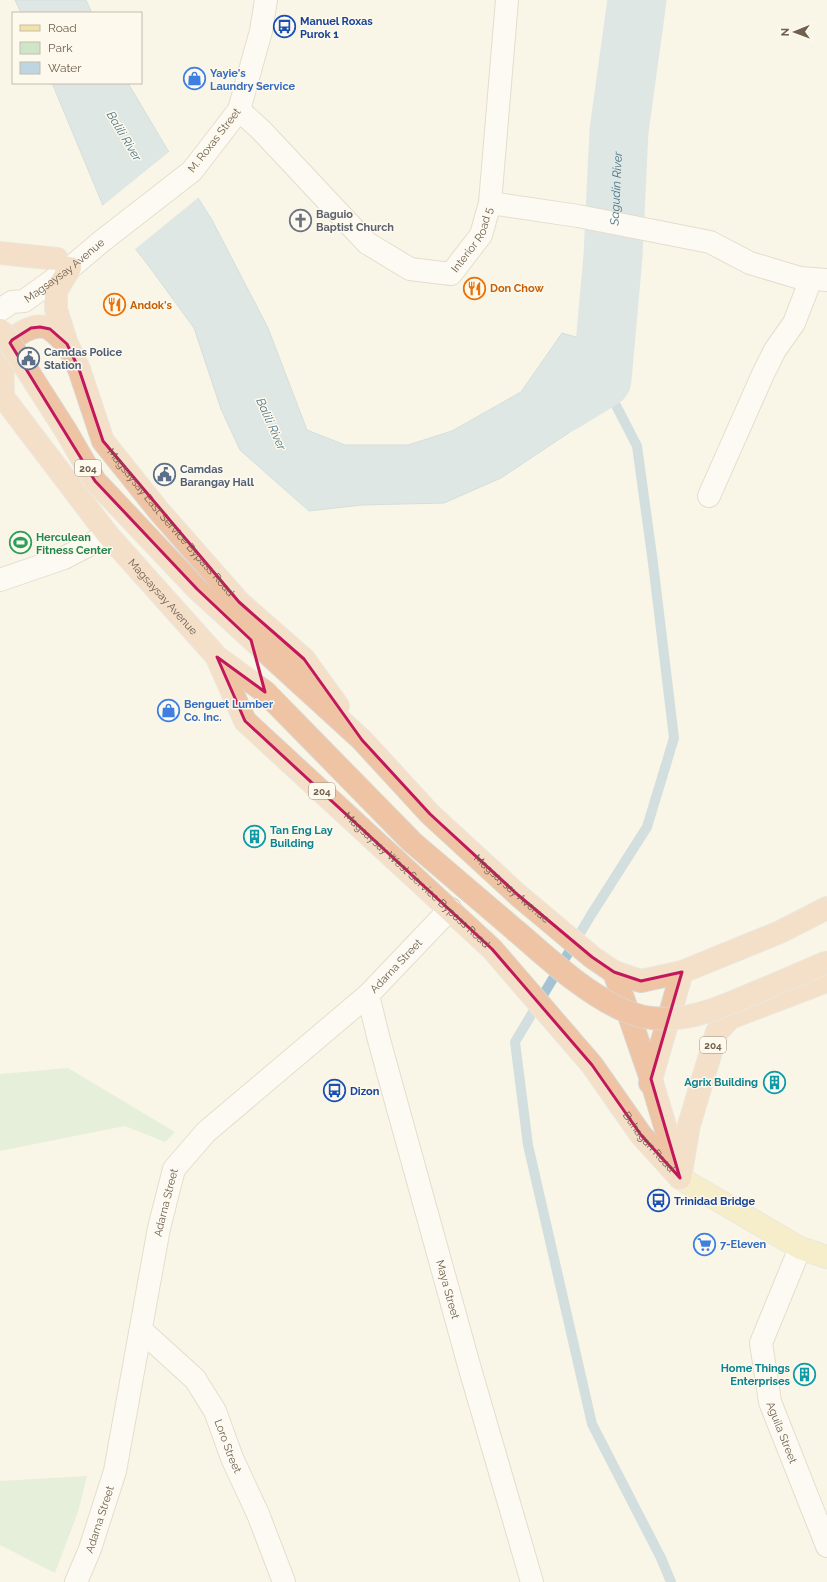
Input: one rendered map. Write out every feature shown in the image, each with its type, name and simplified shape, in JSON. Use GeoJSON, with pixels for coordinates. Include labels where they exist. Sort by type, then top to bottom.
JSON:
{"type":"FeatureCollection","features":[{"type":"Feature","properties":{"kind":"highway"},"geometry":{"type":"LineString","coordinates":[[0,253],[64,264]]}},
{"type":"Feature","properties":{"kind":"highway","name":"Magsaysay East Service Bypass Road"},"geometry":{"type":"LineString","coordinates":[[64,264],[56,291],[56,309],[66,344],[80,369],[103,441],[159,511],[240,602],[304,659],[362,740]]}},
{"type":"Feature","properties":{"kind":"highway"},"geometry":{"type":"LineString","coordinates":[[1,395],[4,359],[12,340],[31,328],[40,327],[50,330],[66,344]]}},
{"type":"Feature","properties":{"kind":"highway","name":"Magsaysay Avenue"},"geometry":{"type":"LineString","coordinates":[[0,330],[66,431],[95,481],[197,590],[362,740],[430,814],[518,895],[592,957],[614,972],[641,980],[682,972],[780,932],[827,908]]}},
{"type":"Feature","properties":{"kind":"highway","name":"Magsaysay Avenue"},"geometry":{"type":"LineString","coordinates":[[1,395],[108,535],[217,657],[264,692],[412,842],[576,982],[622,1010],[637,1015],[674,1019],[690,1017],[712,1011],[827,962]]}},
{"type":"Feature","properties":{"kind":"highway","name":"Magsaysay Avenue"},"geometry":{"type":"LineString","coordinates":[[251,640],[264,692]]}},
{"type":"Feature","properties":{"kind":"highway","name":"Magsaysay West Service Bypass Road"},"geometry":{"type":"LineString","coordinates":[[217,657],[245,721],[496,953],[546,1010]]}},
{"type":"Feature","properties":{"kind":"highway"},"geometry":{"type":"LineString","coordinates":[[496,953],[518,942],[523,930],[524,916],[518,895]]}},
{"type":"Feature","properties":{"kind":"highway"},"geometry":{"type":"LineString","coordinates":[[614,972],[651,1079],[680,1178]]}},
{"type":"Feature","properties":{"kind":"highway"},"geometry":{"type":"LineString","coordinates":[[641,1135],[651,1079],[682,972]]}},
{"type":"Feature","properties":{"kind":"highway","name":"204"},"geometry":{"type":"LineString","coordinates":[[680,1178],[689,1125],[717,1032],[730,1018],[827,981]]}},
{"type":"Feature","properties":{"kind":"highway","name":"Buhagan Road"},"geometry":{"type":"LineString","coordinates":[[546,1010],[592,1064],[641,1135],[680,1178]]}},
{"type":"Feature","properties":{"kind":"main road","name":"Buhagan Road"},"geometry":{"type":"LineString","coordinates":[[680,1178],[800,1248],[827,1257]]}},
{"type":"Feature","properties":{"kind":"street","name":"M. Roxas Street"},"geometry":{"type":"LineString","coordinates":[[102,241],[192,171],[239,110],[261,31],[266,0]]}},
{"type":"Feature","properties":{"kind":"street","name":"Interior Road 5"},"geometry":{"type":"LineString","coordinates":[[239,110],[262,131],[367,243],[410,269],[451,274],[481,235],[490,203],[508,0]]}},
{"type":"Feature","properties":{"kind":"street"},"geometry":{"type":"LineString","coordinates":[[490,203],[578,216],[710,242],[750,262],[800,278],[819,280],[794,323],[775,350],[709,496]]}},
{"type":"Feature","properties":{"kind":"street","name":"Magsaysay Avenue"},"geometry":{"type":"LineString","coordinates":[[6,306],[24,301],[64,264],[102,241]]}},
{"type":"Feature","properties":{"kind":"street"},"geometry":{"type":"LineString","coordinates":[[0,580],[64,558],[108,535]]}},
{"type":"Feature","properties":{"kind":"street","name":"Adarna Street"},"geometry":{"type":"LineString","coordinates":[[76,1582],[90,1549],[115,1471],[159,1228],[174,1169],[206,1132],[368,995],[450,909]]}},
{"type":"Feature","properties":{"kind":"street","name":"Maya Street"},"geometry":{"type":"LineString","coordinates":[[368,995],[378,1040],[442,1270],[532,1582]]}},
{"type":"Feature","properties":{"kind":"street","name":"Aguila Street"},"geometry":{"type":"LineString","coordinates":[[800,1248],[761,1343],[770,1402],[827,1546]]}},
{"type":"Feature","properties":{"kind":"street","name":"Loro Street"},"geometry":{"type":"LineString","coordinates":[[141,1330],[195,1379],[215,1411],[232,1458],[258,1514],[284,1582]]}},
{"type":"Feature","properties":{"kind":"highlighted area"},"geometry":{"type":"Polygon","coordinates":[[[40,327],[50,329],[67,344],[79,369],[103,441],[239,602],[304,659],[362,740],[430,814],[518,895],[592,957],[614,972],[641,981],[682,972],[651,1079],[680,1178],[641,1135],[592,1065],[492,949],[245,721],[217,657],[265,692],[251,640],[197,589],[95,481],[10,343],[12,340],[31,328],[40,327]]]}},
{"type":"Feature","properties":{"kind":"green space"},"geometry":{"type":"Polygon","coordinates":[[[68,1068],[175,1132],[165,1142],[125,1126],[0,1151],[0,1074],[68,1068]]]}},
{"type":"Feature","properties":{"kind":"green space"},"geometry":{"type":"Polygon","coordinates":[[[87,1476],[78,1512],[55,1573],[0,1545],[0,1481],[87,1476]]]}},
{"type":"Feature","properties":{"kind":"water"},"geometry":{"type":"Polygon","coordinates":[[[15,0],[86,0],[92,12],[21,12],[15,0]]]}},
{"type":"Feature","properties":{"kind":"water","name":"Balili River"},"geometry":{"type":"Polygon","coordinates":[[[52,84],[129,84],[170,154],[212,220],[268,328],[307,430],[345,445],[408,445],[452,431],[521,392],[562,333],[618,349],[632,375],[600,412],[501,478],[444,503],[362,505],[309,511],[240,450],[221,409],[194,328],[104,208],[52,84]]]}},
{"type":"Feature","properties":{"kind":"pier"},"geometry":{"type":"Polygon","coordinates":[[[170,151],[199,197],[134,250],[101,207],[170,151]]]}},
{"type":"Feature","properties":{"kind":"waterway","name":"Sagudin River"},"geometry":{"type":"LineString","coordinates":[[561,404],[602,379],[613,256],[619,131],[637,0]]}},
{"type":"Feature","properties":{"kind":"waterway"},"geometry":{"type":"LineString","coordinates":[[606,386],[637,446],[674,738],[647,827],[591,915],[515,1042],[528,1145],[592,1424],[661,1558],[671,1582]]}},
{"type":"Feature","properties":{"kind":"place","name":"Manuel Roxas Purok 1"},"geometry":{"type":"Point","coordinates":[285,27]}},
{"type":"Feature","properties":{"kind":"place","name":"Yayie's Laundry Service"},"geometry":{"type":"Point","coordinates":[195,79]}},
{"type":"Feature","properties":{"kind":"place","name":"Baguio Baptist Church"},"geometry":{"type":"Point","coordinates":[300,220]}},
{"type":"Feature","properties":{"kind":"place","name":"Don Chow"},"geometry":{"type":"Point","coordinates":[474,288]}},
{"type":"Feature","properties":{"kind":"place","name":"Andok's"},"geometry":{"type":"Point","coordinates":[114,305]}},
{"type":"Feature","properties":{"kind":"place","name":"Camdas Police Station"},"geometry":{"type":"Point","coordinates":[28,358]}},
{"type":"Feature","properties":{"kind":"place","name":"Camdas Barangay Hall"},"geometry":{"type":"Point","coordinates":[164,475]}},
{"type":"Feature","properties":{"kind":"place","name":"Herculean Fitness Center"},"geometry":{"type":"Point","coordinates":[21,543]}},
{"type":"Feature","properties":{"kind":"place","name":"Benguet Lumber Co. Inc."},"geometry":{"type":"Point","coordinates":[168,710]}},
{"type":"Feature","properties":{"kind":"place","name":"Tan Eng Lay Building"},"geometry":{"type":"Point","coordinates":[255,836]}},
{"type":"Feature","properties":{"kind":"place","name":"Agrix Building"},"geometry":{"type":"Point","coordinates":[774,1082]}},
{"type":"Feature","properties":{"kind":"place","name":"Dizon"},"geometry":{"type":"Point","coordinates":[334,1091]}},
{"type":"Feature","properties":{"kind":"place","name":"Trinidad Bridge"},"geometry":{"type":"Point","coordinates":[659,1201]}},
{"type":"Feature","properties":{"kind":"place","name":"7-Eleven"},"geometry":{"type":"Point","coordinates":[705,1244]}},
{"type":"Feature","properties":{"kind":"place","name":"Home Things Enterprises"},"geometry":{"type":"Point","coordinates":[805,1374]}}]}
